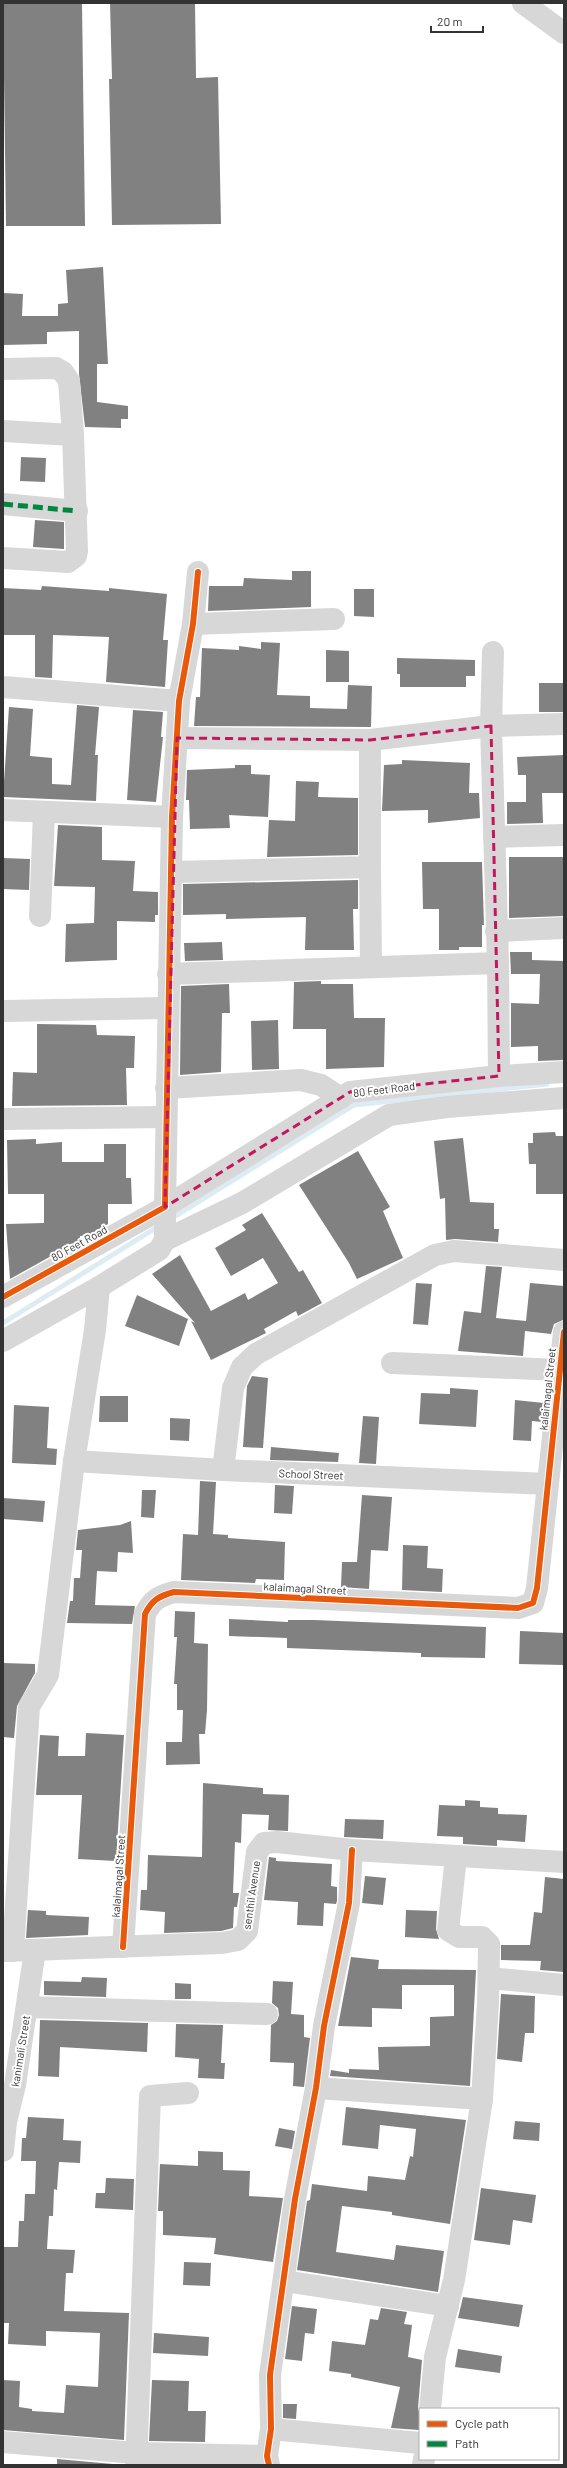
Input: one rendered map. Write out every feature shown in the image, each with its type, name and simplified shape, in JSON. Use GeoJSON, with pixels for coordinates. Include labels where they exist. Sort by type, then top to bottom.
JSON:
{"type":"FeatureCollection","features":[{"type":"Feature","properties":{"kind":"street"},"geometry":{"type":"LineString","coordinates":[[522,3],[564,33]]}},
{"type":"Feature","properties":{"kind":"street"},"geometry":{"type":"LineString","coordinates":[[3,369],[56,368],[63,372],[69,382],[73,435],[77,551],[73,559],[59,562],[3,558]]}},
{"type":"Feature","properties":{"kind":"street"},"geometry":{"type":"LineString","coordinates":[[3,431],[73,435]]}},
{"type":"Feature","properties":{"kind":"street"},"geometry":{"type":"LineString","coordinates":[[3,504],[76,511]]}},
{"type":"Feature","properties":{"kind":"street"},"geometry":{"type":"LineString","coordinates":[[3,1341],[99,1287],[159,1250],[164,1240],[167,1008],[172,872],[172,817],[179,701],[193,624],[198,572]]}},
{"type":"Feature","properties":{"kind":"street"},"geometry":{"type":"LineString","coordinates":[[193,624],[334,619]]}},
{"type":"Feature","properties":{"kind":"street"},"geometry":{"type":"LineString","coordinates":[[493,652],[492,726],[498,963],[499,1076]]}},
{"type":"Feature","properties":{"kind":"street"},"geometry":{"type":"LineString","coordinates":[[3,688],[179,701]]}},
{"type":"Feature","properties":{"kind":"street"},"geometry":{"type":"LineString","coordinates":[[177,738],[370,740],[492,726],[564,724]]}},
{"type":"Feature","properties":{"kind":"street"},"geometry":{"type":"LineString","coordinates":[[370,740],[371,967]]}},
{"type":"Feature","properties":{"kind":"street"},"geometry":{"type":"LineString","coordinates":[[3,810],[44,813],[172,817]]}},
{"type":"Feature","properties":{"kind":"street"},"geometry":{"type":"LineString","coordinates":[[40,916],[44,813]]}},
{"type":"Feature","properties":{"kind":"street"},"geometry":{"type":"LineString","coordinates":[[494,837],[564,835]]}},
{"type":"Feature","properties":{"kind":"street"},"geometry":{"type":"LineString","coordinates":[[172,872],[370,867]]}},
{"type":"Feature","properties":{"kind":"street"},"geometry":{"type":"LineString","coordinates":[[496,931],[564,928]]}},
{"type":"Feature","properties":{"kind":"street"},"geometry":{"type":"LineString","coordinates":[[168,974],[498,963]]}},
{"type":"Feature","properties":{"kind":"street"},"geometry":{"type":"LineString","coordinates":[[3,1011],[167,1008]]}},
{"type":"Feature","properties":{"kind":"street","name":"80 Feet Road"},"geometry":{"type":"LineString","coordinates":[[3,1297],[164,1210],[350,1092],[499,1076],[564,1072]]}},
{"type":"Feature","properties":{"kind":"street"},"geometry":{"type":"LineString","coordinates":[[166,1088],[301,1080],[321,1085],[341,1098]]}},
{"type":"Feature","properties":{"kind":"street"},"geometry":{"type":"LineString","coordinates":[[164,1240],[242,1203],[390,1115],[447,1107],[564,1098]]}},
{"type":"Feature","properties":{"kind":"street"},"geometry":{"type":"LineString","coordinates":[[3,1119],[166,1117]]}},
{"type":"Feature","properties":{"kind":"street"},"geometry":{"type":"LineString","coordinates":[[223,1470],[233,1388],[242,1367],[256,1354],[435,1254],[454,1251],[564,1260]]}},
{"type":"Feature","properties":{"kind":"street"},"geometry":{"type":"LineString","coordinates":[[8,1951],[29,1707],[48,1675],[74,1461],[95,1330],[99,1287]]}},
{"type":"Feature","properties":{"kind":"street","name":"kalaimagal Street"},"geometry":{"type":"LineString","coordinates":[[123,1947],[145,1614],[151,1603],[160,1596],[174,1592],[518,1608],[534,1603],[537,1588],[564,1332]]}},
{"type":"Feature","properties":{"kind":"street"},"geometry":{"type":"LineString","coordinates":[[392,1363],[559,1370]]}},
{"type":"Feature","properties":{"kind":"street","name":"School Street"},"geometry":{"type":"LineString","coordinates":[[74,1461],[223,1470],[547,1484]]}},
{"type":"Feature","properties":{"kind":"street","name":"senthil Avenue"},"geometry":{"type":"LineString","coordinates":[[8,1951],[222,1944],[238,1940],[244,1936],[247,1931],[257,1852],[264,1843],[277,1842],[352,1850],[456,1857],[564,1862]]}},
{"type":"Feature","properties":{"kind":"street"},"geometry":{"type":"LineString","coordinates":[[3,2442],[136,2459],[268,2460],[271,2429],[270,2375],[295,2199],[316,2088],[324,2026],[349,1904],[352,1850]]}},
{"type":"Feature","properties":{"kind":"street"},"geometry":{"type":"LineString","coordinates":[[430,2408],[435,2357],[454,2280],[482,2099],[489,1978],[489,1944],[482,1937],[459,1937],[448,1930],[456,1857]]}},
{"type":"Feature","properties":{"kind":"street","name":"kanimali Street"},"geometry":{"type":"LineString","coordinates":[[3,2151],[5,2121],[15,2085],[35,1950]]}},
{"type":"Feature","properties":{"kind":"street"},"geometry":{"type":"LineString","coordinates":[[489,1978],[564,1985]]}},
{"type":"Feature","properties":{"kind":"street"},"geometry":{"type":"LineString","coordinates":[[27,2007],[267,2014]]}},
{"type":"Feature","properties":{"kind":"street"},"geometry":{"type":"LineString","coordinates":[[316,2088],[482,2099]]}},
{"type":"Feature","properties":{"kind":"street"},"geometry":{"type":"LineString","coordinates":[[136,2459],[150,2096],[188,2093]]}},
{"type":"Feature","properties":{"kind":"street"},"geometry":{"type":"LineString","coordinates":[[284,2281],[448,2306]]}},
{"type":"Feature","properties":{"kind":"street"},"geometry":{"type":"LineString","coordinates":[[271,2429],[419,2443]]}},
{"type":"Feature","properties":{"kind":"highlighted area"},"geometry":{"type":"Polygon","coordinates":[[[491,726],[499,1076],[350,1092],[165,1207],[177,738],[370,740],[491,726]]]}},
{"type":"Feature","properties":{"kind":"building"},"geometry":{"type":"Polygon","coordinates":[[[3,3],[82,3],[85,226],[6,226],[3,3]]]}},
{"type":"Feature","properties":{"kind":"building"},"geometry":{"type":"Polygon","coordinates":[[[110,3],[195,3],[196,78],[218,77],[221,224],[112,225],[109,79],[112,79],[110,3]]]}},
{"type":"Feature","properties":{"kind":"building"},"geometry":{"type":"Polygon","coordinates":[[[103,267],[108,364],[97,364],[97,402],[128,406],[128,419],[121,419],[121,428],[85,427],[79,374],[79,331],[47,332],[47,344],[3,345],[3,293],[23,294],[22,316],[58,316],[58,304],[68,303],[66,270],[103,267]]]}},
{"type":"Feature","properties":{"kind":"building"},"geometry":{"type":"Polygon","coordinates":[[[21,457],[46,458],[45,482],[20,481],[21,457]]]}},
{"type":"Feature","properties":{"kind":"building"},"geometry":{"type":"Polygon","coordinates":[[[35,520],[64,522],[64,549],[33,547],[35,520]]]}},
{"type":"Feature","properties":{"kind":"building"},"geometry":{"type":"Polygon","coordinates":[[[292,571],[311,571],[311,607],[208,611],[209,586],[243,586],[244,578],[292,580],[292,571]]]}},
{"type":"Feature","properties":{"kind":"building"},"geometry":{"type":"Polygon","coordinates":[[[42,586],[109,591],[109,588],[167,594],[163,640],[168,640],[165,687],[106,682],[109,637],[53,635],[52,678],[35,677],[35,635],[3,635],[3,588],[41,590],[42,586]]]}},
{"type":"Feature","properties":{"kind":"building"},"geometry":{"type":"Polygon","coordinates":[[[354,589],[374,589],[374,617],[354,616],[354,589]]]}},
{"type":"Feature","properties":{"kind":"building"},"geometry":{"type":"Polygon","coordinates":[[[261,642],[280,643],[277,695],[310,696],[310,708],[347,709],[348,685],[372,686],[371,727],[194,726],[196,697],[200,697],[202,648],[239,650],[239,646],[261,649],[261,642]]]}},
{"type":"Feature","properties":{"kind":"building"},"geometry":{"type":"Polygon","coordinates":[[[326,650],[349,651],[349,682],[326,682],[326,650]]]}},
{"type":"Feature","properties":{"kind":"building"},"geometry":{"type":"Polygon","coordinates":[[[397,658],[475,660],[475,676],[466,676],[466,687],[400,687],[400,674],[397,674],[397,658]]]}},
{"type":"Feature","properties":{"kind":"building"},"geometry":{"type":"Polygon","coordinates":[[[539,683],[564,683],[564,712],[539,712],[539,683]]]}},
{"type":"Feature","properties":{"kind":"building"},"geometry":{"type":"Polygon","coordinates":[[[77,705],[99,707],[95,755],[98,755],[96,801],[3,797],[9,707],[33,709],[30,756],[52,758],[52,784],[71,785],[77,705]]]}},
{"type":"Feature","properties":{"kind":"building"},"geometry":{"type":"Polygon","coordinates":[[[133,710],[163,712],[161,737],[163,737],[156,802],[127,800],[133,710]]]}},
{"type":"Feature","properties":{"kind":"building"},"geometry":{"type":"Polygon","coordinates":[[[564,755],[564,793],[542,793],[543,823],[507,824],[507,802],[526,802],[526,775],[518,775],[517,757],[564,755]]]}},
{"type":"Feature","properties":{"kind":"building"},"geometry":{"type":"Polygon","coordinates":[[[402,760],[470,763],[469,793],[479,793],[480,818],[428,823],[428,810],[382,811],[384,765],[402,764],[402,760]]]}},
{"type":"Feature","properties":{"kind":"building"},"geometry":{"type":"Polygon","coordinates":[[[235,765],[251,765],[251,774],[270,775],[268,817],[229,815],[230,828],[190,829],[189,800],[186,800],[187,770],[235,768],[235,765]]]}},
{"type":"Feature","properties":{"kind":"building"},"geometry":{"type":"Polygon","coordinates":[[[296,781],[319,782],[318,797],[358,798],[358,855],[267,857],[269,820],[295,821],[296,781]]]}},
{"type":"Feature","properties":{"kind":"building"},"geometry":{"type":"Polygon","coordinates":[[[58,825],[102,827],[102,860],[135,861],[133,891],[158,892],[158,915],[155,915],[155,922],[117,921],[117,960],[65,962],[66,924],[94,923],[95,887],[54,886],[58,825]]]}},
{"type":"Feature","properties":{"kind":"building"},"geometry":{"type":"Polygon","coordinates":[[[509,857],[564,857],[564,916],[509,918],[509,857]]]}},
{"type":"Feature","properties":{"kind":"building"},"geometry":{"type":"Polygon","coordinates":[[[3,858],[30,859],[29,890],[3,889],[3,858]]]}},
{"type":"Feature","properties":{"kind":"building"},"geometry":{"type":"Polygon","coordinates":[[[422,862],[482,862],[484,925],[482,925],[482,947],[459,947],[459,950],[439,950],[439,909],[423,909],[422,862]]]}},
{"type":"Feature","properties":{"kind":"building"},"geometry":{"type":"Polygon","coordinates":[[[358,880],[358,909],[353,909],[354,950],[305,950],[306,917],[226,919],[226,914],[183,915],[183,884],[358,880]]]}},
{"type":"Feature","properties":{"kind":"building"},"geometry":{"type":"Polygon","coordinates":[[[222,942],[223,960],[185,961],[184,943],[222,942]]]}},
{"type":"Feature","properties":{"kind":"building"},"geometry":{"type":"Polygon","coordinates":[[[510,952],[532,952],[532,960],[564,961],[564,1060],[538,1061],[538,1046],[511,1047],[511,1003],[539,1004],[540,974],[511,974],[510,952]]]}},
{"type":"Feature","properties":{"kind":"building"},"geometry":{"type":"Polygon","coordinates":[[[321,981],[321,984],[353,984],[354,1018],[385,1018],[384,1067],[326,1069],[326,1029],[293,1029],[294,982],[321,981]]]}},
{"type":"Feature","properties":{"kind":"building"},"geometry":{"type":"Polygon","coordinates":[[[229,984],[230,1013],[222,1013],[221,1072],[180,1075],[181,986],[229,984]]]}},
{"type":"Feature","properties":{"kind":"building"},"geometry":{"type":"Polygon","coordinates":[[[278,1020],[279,1069],[252,1070],[251,1021],[278,1020]]]}},
{"type":"Feature","properties":{"kind":"building"},"geometry":{"type":"Polygon","coordinates":[[[37,1024],[96,1025],[97,1035],[135,1036],[134,1068],[126,1068],[127,1105],[12,1106],[13,1072],[37,1073],[37,1024]]]}},
{"type":"Feature","properties":{"kind":"building"},"geometry":{"type":"Polygon","coordinates":[[[555,1132],[556,1136],[564,1136],[564,1194],[536,1194],[536,1164],[529,1164],[528,1143],[533,1143],[533,1133],[555,1132]]]}},
{"type":"Feature","properties":{"kind":"building"},"geometry":{"type":"Polygon","coordinates":[[[463,1138],[470,1202],[494,1203],[494,1229],[499,1229],[498,1242],[455,1239],[446,1240],[445,1198],[440,1199],[434,1141],[463,1138]]]}},
{"type":"Feature","properties":{"kind":"building"},"geometry":{"type":"Polygon","coordinates":[[[36,1139],[36,1144],[62,1142],[62,1162],[104,1162],[104,1144],[126,1144],[126,1178],[131,1178],[132,1204],[108,1204],[108,1224],[88,1236],[80,1236],[80,1240],[10,1279],[6,1224],[44,1223],[44,1194],[8,1194],[7,1140],[36,1139]]]}},
{"type":"Feature","properties":{"kind":"building"},"geometry":{"type":"Polygon","coordinates":[[[358,1151],[390,1207],[383,1211],[403,1258],[357,1279],[349,1263],[299,1185],[358,1151]]]}},
{"type":"Feature","properties":{"kind":"building"},"geometry":{"type":"Polygon","coordinates":[[[262,1213],[299,1272],[303,1270],[322,1303],[298,1316],[296,1311],[264,1329],[266,1333],[211,1360],[191,1321],[195,1323],[152,1274],[180,1255],[211,1311],[245,1293],[248,1300],[278,1283],[263,1258],[231,1276],[215,1248],[246,1230],[242,1225],[262,1213]]]}},
{"type":"Feature","properties":{"kind":"building"},"geometry":{"type":"Polygon","coordinates":[[[486,1266],[502,1267],[496,1318],[526,1321],[530,1283],[564,1286],[563,1320],[554,1324],[551,1334],[525,1331],[523,1356],[458,1351],[464,1311],[481,1313],[486,1266]]]}},
{"type":"Feature","properties":{"kind":"building"},"geometry":{"type":"Polygon","coordinates":[[[416,1283],[432,1284],[428,1325],[413,1324],[416,1283]]]}},
{"type":"Feature","properties":{"kind":"building"},"geometry":{"type":"Polygon","coordinates":[[[137,1295],[188,1319],[179,1346],[125,1326],[137,1295]]]}},
{"type":"Feature","properties":{"kind":"building"},"geometry":{"type":"Polygon","coordinates":[[[252,1376],[268,1378],[263,1448],[243,1447],[247,1386],[252,1376]]]}},
{"type":"Feature","properties":{"kind":"building"},"geometry":{"type":"Polygon","coordinates":[[[450,1388],[478,1390],[476,1427],[419,1424],[421,1393],[450,1394],[450,1388]]]}},
{"type":"Feature","properties":{"kind":"building"},"geometry":{"type":"Polygon","coordinates":[[[100,1396],[128,1396],[128,1422],[99,1422],[100,1396]]]}},
{"type":"Feature","properties":{"kind":"building"},"geometry":{"type":"Polygon","coordinates":[[[515,1400],[544,1403],[542,1422],[532,1421],[531,1441],[513,1440],[515,1400]]]}},
{"type":"Feature","properties":{"kind":"building"},"geometry":{"type":"Polygon","coordinates":[[[14,1405],[49,1407],[47,1448],[57,1449],[56,1465],[12,1463],[14,1405]]]}},
{"type":"Feature","properties":{"kind":"building"},"geometry":{"type":"Polygon","coordinates":[[[363,1416],[379,1417],[376,1464],[359,1463],[363,1416]]]}},
{"type":"Feature","properties":{"kind":"building"},"geometry":{"type":"Polygon","coordinates":[[[170,1418],[190,1419],[189,1441],[170,1440],[170,1418]]]}},
{"type":"Feature","properties":{"kind":"building"},"geometry":{"type":"Polygon","coordinates":[[[271,1447],[339,1453],[338,1462],[270,1460],[271,1447]]]}},
{"type":"Feature","properties":{"kind":"building"},"geometry":{"type":"Polygon","coordinates":[[[200,1481],[216,1482],[213,1534],[228,1535],[228,1538],[285,1542],[284,1580],[256,1579],[255,1583],[181,1580],[183,1534],[198,1535],[200,1481]]]}},
{"type":"Feature","properties":{"kind":"building"},"geometry":{"type":"Polygon","coordinates":[[[275,1485],[294,1486],[292,1514],[274,1513],[275,1485]]]}},
{"type":"Feature","properties":{"kind":"building"},"geometry":{"type":"Polygon","coordinates":[[[142,1490],[156,1490],[154,1518],[141,1517],[142,1490]]]}},
{"type":"Feature","properties":{"kind":"building"},"geometry":{"type":"Polygon","coordinates":[[[362,1495],[392,1497],[388,1551],[371,1550],[369,1589],[341,1587],[342,1562],[357,1562],[362,1495]]]}},
{"type":"Feature","properties":{"kind":"building"},"geometry":{"type":"Polygon","coordinates":[[[3,1498],[45,1501],[43,1522],[3,1519],[3,1498]]]}},
{"type":"Feature","properties":{"kind":"building"},"geometry":{"type":"Polygon","coordinates":[[[131,1521],[133,1553],[118,1552],[117,1572],[97,1571],[95,1605],[135,1606],[132,1624],[67,1623],[70,1601],[73,1601],[74,1578],[80,1578],[82,1550],[76,1550],[78,1530],[120,1525],[131,1521]]]}},
{"type":"Feature","properties":{"kind":"building"},"geometry":{"type":"Polygon","coordinates":[[[403,1545],[428,1546],[427,1568],[443,1569],[442,1592],[402,1590],[403,1545]]]}},
{"type":"Feature","properties":{"kind":"building"},"geometry":{"type":"Polygon","coordinates":[[[175,1611],[195,1612],[194,1643],[208,1644],[207,1710],[205,1734],[199,1734],[200,1764],[166,1765],[166,1742],[182,1742],[183,1710],[177,1710],[177,1684],[174,1684],[177,1637],[174,1637],[175,1611]]]}},
{"type":"Feature","properties":{"kind":"building"},"geometry":{"type":"Polygon","coordinates":[[[229,1619],[288,1622],[288,1620],[314,1620],[486,1627],[485,1658],[421,1657],[421,1653],[287,1648],[287,1638],[229,1636],[229,1619]]]}},
{"type":"Feature","properties":{"kind":"building"},"geometry":{"type":"Polygon","coordinates":[[[520,1631],[564,1633],[564,1665],[519,1664],[520,1631]]]}},
{"type":"Feature","properties":{"kind":"building"},"geometry":{"type":"Polygon","coordinates":[[[3,1663],[35,1664],[35,1673],[17,1706],[14,1738],[3,1737],[3,1663]]]}},
{"type":"Feature","properties":{"kind":"building"},"geometry":{"type":"Polygon","coordinates":[[[86,1733],[124,1735],[116,1861],[78,1859],[82,1795],[36,1795],[40,1735],[59,1736],[58,1756],[85,1756],[86,1733]]]}},
{"type":"Feature","properties":{"kind":"building"},"geometry":{"type":"Polygon","coordinates":[[[203,1783],[263,1788],[263,1794],[289,1795],[288,1831],[268,1830],[269,1815],[242,1814],[241,1843],[235,1842],[233,1893],[239,1893],[237,1907],[234,1907],[233,1928],[221,1931],[164,1933],[165,1912],[140,1910],[141,1890],[147,1890],[148,1855],[202,1857],[203,1783]]]}},
{"type":"Feature","properties":{"kind":"building"},"geometry":{"type":"Polygon","coordinates":[[[465,1800],[480,1801],[480,1807],[498,1808],[498,1814],[527,1815],[525,1842],[497,1840],[497,1846],[463,1844],[463,1837],[437,1836],[439,1805],[465,1806],[465,1800]]]}},
{"type":"Feature","properties":{"kind":"building"},"geometry":{"type":"Polygon","coordinates":[[[345,1819],[384,1820],[383,1839],[344,1837],[345,1819]]]}},
{"type":"Feature","properties":{"kind":"building"},"geometry":{"type":"Polygon","coordinates":[[[269,1857],[276,1858],[276,1861],[332,1864],[331,1886],[337,1887],[337,1901],[336,1904],[324,1903],[323,1926],[297,1925],[298,1902],[264,1900],[269,1857]]]}},
{"type":"Feature","properties":{"kind":"building"},"geometry":{"type":"Polygon","coordinates":[[[365,1876],[386,1878],[383,1905],[362,1903],[365,1876]]]}},
{"type":"Feature","properties":{"kind":"building"},"geometry":{"type":"Polygon","coordinates":[[[545,1877],[564,1879],[564,1972],[540,1970],[541,1961],[501,1960],[501,1945],[530,1945],[534,1912],[542,1913],[545,1877]]]}},
{"type":"Feature","properties":{"kind":"building"},"geometry":{"type":"Polygon","coordinates":[[[28,1910],[46,1911],[46,1915],[89,1917],[88,1935],[26,1938],[28,1910]]]}},
{"type":"Feature","properties":{"kind":"building"},"geometry":{"type":"Polygon","coordinates":[[[406,1910],[437,1911],[436,1929],[439,1939],[405,1937],[406,1910]]]}},
{"type":"Feature","properties":{"kind":"building"},"geometry":{"type":"Polygon","coordinates":[[[351,1957],[379,1960],[378,1969],[476,1970],[470,2086],[330,2076],[331,2070],[349,2073],[349,2069],[379,2070],[378,2047],[430,2046],[430,2017],[454,2016],[454,1985],[402,1985],[402,2009],[372,2008],[372,2027],[338,2026],[351,1957]]]}},
{"type":"Feature","properties":{"kind":"building"},"geometry":{"type":"Polygon","coordinates":[[[82,1977],[107,1978],[106,1997],[44,1995],[44,1981],[81,1982],[82,1977]]]}},
{"type":"Feature","properties":{"kind":"building"},"geometry":{"type":"Polygon","coordinates":[[[273,1981],[293,1982],[291,2014],[304,2015],[304,2037],[310,2038],[304,2087],[293,2086],[294,2063],[270,2062],[271,2025],[277,2021],[279,2015],[278,2008],[272,2003],[273,1981]]]}},
{"type":"Feature","properties":{"kind":"building"},"geometry":{"type":"Polygon","coordinates":[[[175,1983],[191,1984],[191,1999],[175,1999],[175,1983]]]}},
{"type":"Feature","properties":{"kind":"building"},"geometry":{"type":"Polygon","coordinates":[[[501,1994],[535,1996],[534,2033],[525,2033],[522,2062],[497,2059],[501,1994]]]}},
{"type":"Feature","properties":{"kind":"building"},"geometry":{"type":"Polygon","coordinates":[[[40,2020],[148,2023],[147,2052],[60,2047],[59,2077],[38,2076],[40,2020]]]}},
{"type":"Feature","properties":{"kind":"building"},"geometry":{"type":"Polygon","coordinates":[[[176,2024],[223,2025],[221,2063],[225,2063],[224,2079],[198,2078],[199,2059],[175,2057],[176,2024]]]}},
{"type":"Feature","properties":{"kind":"building"},"geometry":{"type":"Polygon","coordinates":[[[346,2107],[466,2120],[450,2224],[392,2215],[392,2212],[342,2206],[336,2252],[394,2260],[396,2245],[444,2251],[438,2292],[297,2270],[307,2201],[310,2200],[312,2184],[367,2191],[368,2176],[405,2180],[410,2156],[413,2157],[416,2129],[380,2125],[378,2149],[342,2145],[346,2107]]]}},
{"type":"Feature","properties":{"kind":"building"},"geometry":{"type":"Polygon","coordinates":[[[28,2117],[64,2119],[63,2140],[81,2141],[80,2163],[59,2162],[57,2190],[54,2189],[53,2216],[49,2216],[47,2249],[75,2250],[73,2273],[66,2273],[64,2311],[129,2313],[124,2440],[3,2430],[3,2380],[20,2381],[19,2407],[32,2409],[32,2411],[64,2413],[66,2385],[98,2387],[100,2333],[46,2331],[46,2346],[8,2344],[9,2323],[3,2323],[3,2247],[18,2247],[19,2221],[24,2221],[25,2194],[35,2194],[36,2161],[21,2161],[22,2138],[26,2138],[28,2117]]]}},
{"type":"Feature","properties":{"kind":"building"},"geometry":{"type":"Polygon","coordinates":[[[515,2121],[540,2123],[539,2141],[513,2139],[515,2121]]]}},
{"type":"Feature","properties":{"kind":"building"},"geometry":{"type":"Polygon","coordinates":[[[279,2128],[295,2131],[292,2149],[275,2146],[279,2128]]]}},
{"type":"Feature","properties":{"kind":"building"},"geometry":{"type":"Polygon","coordinates":[[[198,2151],[223,2152],[223,2170],[250,2171],[249,2196],[283,2198],[273,2262],[214,2254],[216,2238],[163,2235],[163,2211],[158,2211],[160,2164],[198,2166],[198,2151]]]}},
{"type":"Feature","properties":{"kind":"building"},"geometry":{"type":"Polygon","coordinates":[[[106,2178],[134,2179],[133,2210],[95,2208],[96,2193],[105,2193],[106,2178]]]}},
{"type":"Feature","properties":{"kind":"building"},"geometry":{"type":"Polygon","coordinates":[[[481,2188],[536,2195],[532,2223],[513,2220],[510,2245],[474,2240],[481,2188]]]}},
{"type":"Feature","properties":{"kind":"building"},"geometry":{"type":"Polygon","coordinates":[[[184,2262],[211,2263],[210,2286],[183,2285],[184,2262]]]}},
{"type":"Feature","properties":{"kind":"building"},"geometry":{"type":"Polygon","coordinates":[[[463,2297],[523,2305],[519,2327],[458,2318],[463,2297]]]}},
{"type":"Feature","properties":{"kind":"building"},"geometry":{"type":"Polygon","coordinates":[[[292,2306],[317,2309],[314,2334],[305,2333],[302,2361],[285,2359],[292,2306]]]}},
{"type":"Feature","properties":{"kind":"building"},"geometry":{"type":"Polygon","coordinates":[[[381,2308],[407,2312],[404,2324],[412,2325],[408,2357],[422,2360],[418,2408],[419,2430],[391,2428],[400,2387],[351,2377],[351,2374],[329,2371],[332,2341],[365,2345],[370,2319],[378,2320],[381,2308]]]}},
{"type":"Feature","properties":{"kind":"building"},"geometry":{"type":"Polygon","coordinates":[[[154,2333],[209,2337],[208,2356],[153,2353],[154,2333]]]}},
{"type":"Feature","properties":{"kind":"building"},"geometry":{"type":"Polygon","coordinates":[[[458,2349],[502,2356],[500,2373],[455,2367],[458,2349]]]}},
{"type":"Feature","properties":{"kind":"building"},"geometry":{"type":"Polygon","coordinates":[[[152,2380],[189,2381],[188,2411],[206,2411],[205,2442],[149,2441],[152,2380]]]}},
{"type":"Feature","properties":{"kind":"building"},"geometry":{"type":"Polygon","coordinates":[[[283,2404],[297,2404],[296,2419],[283,2418],[283,2404]]]}},
{"type":"Feature","properties":{"kind":"building"},"geometry":{"type":"Polygon","coordinates":[[[57,2459],[124,2465],[57,2465],[57,2459]]]}},
{"type":"Feature","properties":{"kind":"waterway"},"geometry":{"type":"LineString","coordinates":[[171,1219],[354,1105],[547,1084]]}},
{"type":"Feature","properties":{"kind":"waterway"},"geometry":{"type":"LineString","coordinates":[[3,1323],[159,1226]]}},
{"type":"Feature","properties":{"kind":"marked path"},"geometry":{"type":"LineString","coordinates":[[3,504],[77,511]]}},
{"type":"Feature","properties":{"kind":"cycle path"},"geometry":{"type":"LineString","coordinates":[[3,1297],[165,1207],[172,817],[179,701],[193,624],[198,572]]}},
{"type":"Feature","properties":{"kind":"cycle path"},"geometry":{"type":"LineString","coordinates":[[123,1947],[145,1614],[150,1605],[160,1597],[174,1592],[518,1608],[533,1603],[537,1588],[564,1332]]}},
{"type":"Feature","properties":{"kind":"cycle path"},"geometry":{"type":"LineString","coordinates":[[269,2465],[267,2456],[271,2429],[270,2375],[295,2199],[316,2088],[324,2026],[349,1903],[352,1850]]}}]}
